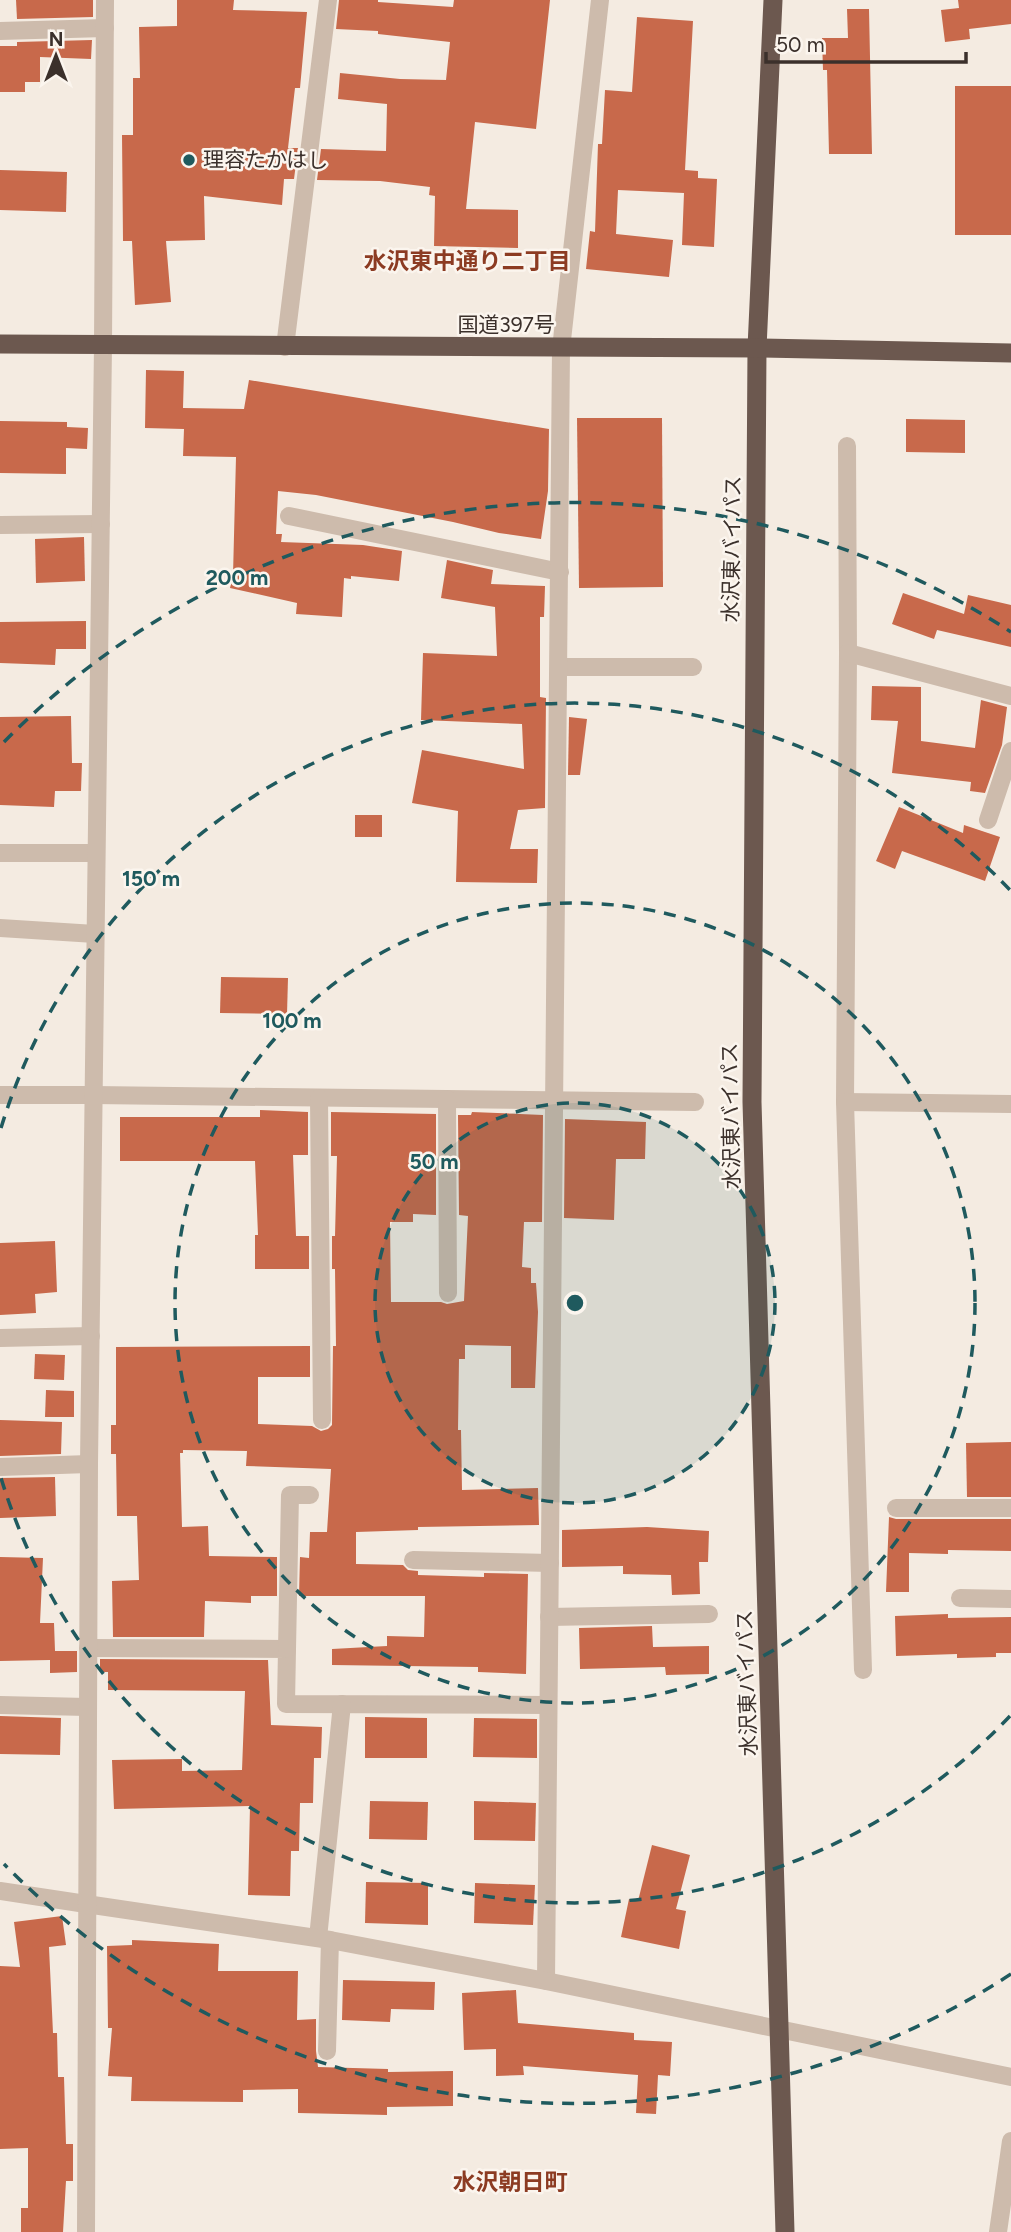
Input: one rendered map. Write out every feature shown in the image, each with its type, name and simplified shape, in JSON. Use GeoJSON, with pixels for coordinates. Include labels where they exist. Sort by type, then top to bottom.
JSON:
{"type":"FeatureCollection","features":[{"type":"Feature","properties":{"kind":"highway","name":"水沢東バイパス"},"geometry":{"type":"LineString","coordinates":[[773,0],[757,348],[752,1102],[785,2232]]}},
{"type":"Feature","properties":{"kind":"highway","name":"国道397号"},"geometry":{"type":"LineString","coordinates":[[0,344],[757,348],[1011,353]]}},
{"type":"Feature","properties":{"kind":"street"},"geometry":{"type":"LineString","coordinates":[[86,2232],[89,1465],[105,0]]}},
{"type":"Feature","properties":{"kind":"street"},"geometry":{"type":"LineString","coordinates":[[285,347],[328,0]]}},
{"type":"Feature","properties":{"kind":"street"},"geometry":{"type":"LineString","coordinates":[[546,1981],[561,349],[600,0]]}},
{"type":"Feature","properties":{"kind":"street"},"geometry":{"type":"LineString","coordinates":[[0,31],[105,28]]}},
{"type":"Feature","properties":{"kind":"street"},"geometry":{"type":"LineString","coordinates":[[847,446],[845,1102],[863,1670]]}},
{"type":"Feature","properties":{"kind":"street"},"geometry":{"type":"LineString","coordinates":[[289,516],[560,572]]}},
{"type":"Feature","properties":{"kind":"street"},"geometry":{"type":"LineString","coordinates":[[0,525],[101,524]]}},
{"type":"Feature","properties":{"kind":"street"},"geometry":{"type":"LineString","coordinates":[[848,653],[1011,696]]}},
{"type":"Feature","properties":{"kind":"street"},"geometry":{"type":"LineString","coordinates":[[559,667],[693,667]]}},
{"type":"Feature","properties":{"kind":"street"},"geometry":{"type":"LineString","coordinates":[[988,820],[1011,751]]}},
{"type":"Feature","properties":{"kind":"street"},"geometry":{"type":"LineString","coordinates":[[0,853],[96,853]]}},
{"type":"Feature","properties":{"kind":"street"},"geometry":{"type":"LineString","coordinates":[[0,928],[95,934]]}},
{"type":"Feature","properties":{"kind":"street"},"geometry":{"type":"LineString","coordinates":[[0,1095],[695,1102]]}},
{"type":"Feature","properties":{"kind":"street"},"geometry":{"type":"LineString","coordinates":[[319,1098],[322,1420]]}},
{"type":"Feature","properties":{"kind":"street"},"geometry":{"type":"LineString","coordinates":[[447,1099],[448,1293]]}},
{"type":"Feature","properties":{"kind":"street"},"geometry":{"type":"LineString","coordinates":[[845,1102],[1011,1104]]}},
{"type":"Feature","properties":{"kind":"street"},"geometry":{"type":"LineString","coordinates":[[0,1338],[91,1336]]}},
{"type":"Feature","properties":{"kind":"street"},"geometry":{"type":"LineString","coordinates":[[0,1467],[89,1465]]}},
{"type":"Feature","properties":{"kind":"street"},"geometry":{"type":"LineString","coordinates":[[310,1495],[290,1495],[286,1703],[548,1705]]}},
{"type":"Feature","properties":{"kind":"street"},"geometry":{"type":"LineString","coordinates":[[896,1508],[1011,1508]]}},
{"type":"Feature","properties":{"kind":"street"},"geometry":{"type":"LineString","coordinates":[[413,1560],[550,1563]]}},
{"type":"Feature","properties":{"kind":"street"},"geometry":{"type":"LineString","coordinates":[[960,1598],[1011,1600]]}},
{"type":"Feature","properties":{"kind":"street"},"geometry":{"type":"LineString","coordinates":[[549,1617],[709,1614]]}},
{"type":"Feature","properties":{"kind":"street"},"geometry":{"type":"LineString","coordinates":[[88,1648],[287,1649]]}},
{"type":"Feature","properties":{"kind":"street"},"geometry":{"type":"LineString","coordinates":[[327,2051],[324,1939],[342,1704]]}},
{"type":"Feature","properties":{"kind":"street"},"geometry":{"type":"LineString","coordinates":[[0,1705],[87,1707]]}},
{"type":"Feature","properties":{"kind":"street"},"geometry":{"type":"LineString","coordinates":[[0,1891],[324,1939],[546,1981],[1011,2077]]}},
{"type":"Feature","properties":{"kind":"street"},"geometry":{"type":"LineString","coordinates":[[998,2232],[1011,2141]]}},
{"type":"Feature","properties":{"kind":"building"},"geometry":{"type":"Polygon","coordinates":[[[16,0],[93,0],[93,17],[17,19],[16,0]]]}},
{"type":"Feature","properties":{"kind":"building"},"geometry":{"type":"Polygon","coordinates":[[[177,0],[234,0],[233,10],[307,12],[300,88],[295,88],[288,148],[298,148],[294,179],[284,179],[282,205],[204,196],[205,240],[166,241],[171,302],[135,305],[132,241],[123,241],[122,135],[133,135],[133,78],[140,78],[139,27],[177,26],[177,0]]]}},
{"type":"Feature","properties":{"kind":"building"},"geometry":{"type":"Polygon","coordinates":[[[339,0],[378,0],[453,7],[454,0],[550,0],[536,129],[475,122],[466,209],[518,210],[518,248],[434,246],[435,196],[429,195],[430,187],[380,181],[317,180],[321,149],[386,151],[387,104],[338,99],[340,73],[446,80],[450,42],[378,34],[378,31],[336,29],[339,0]]]}},
{"type":"Feature","properties":{"kind":"building"},"geometry":{"type":"Polygon","coordinates":[[[958,0],[1011,0],[1011,24],[969,29],[970,39],[945,42],[941,10],[959,8],[958,0]]]}},
{"type":"Feature","properties":{"kind":"building"},"geometry":{"type":"Polygon","coordinates":[[[847,9],[869,9],[872,154],[829,154],[827,70],[823,70],[822,38],[848,38],[847,9]]]}},
{"type":"Feature","properties":{"kind":"building"},"geometry":{"type":"Polygon","coordinates":[[[637,17],[693,21],[685,170],[698,171],[698,178],[717,179],[714,247],[682,245],[684,193],[618,190],[616,234],[673,240],[669,277],[586,269],[590,231],[595,232],[598,144],[602,144],[605,90],[632,92],[637,17]]]}},
{"type":"Feature","properties":{"kind":"building"},"geometry":{"type":"Polygon","coordinates":[[[92,40],[91,59],[40,57],[40,82],[25,82],[25,92],[0,92],[0,46],[17,46],[17,42],[92,40]]]}},
{"type":"Feature","properties":{"kind":"building"},"geometry":{"type":"Polygon","coordinates":[[[955,86],[1011,86],[1011,235],[955,235],[955,86]]]}},
{"type":"Feature","properties":{"kind":"building"},"geometry":{"type":"Polygon","coordinates":[[[0,170],[67,172],[66,212],[0,210],[0,170]]]}},
{"type":"Feature","properties":{"kind":"building"},"geometry":{"type":"Polygon","coordinates":[[[146,370],[184,371],[183,408],[244,409],[249,380],[549,429],[548,491],[541,539],[499,533],[316,495],[278,491],[276,534],[282,534],[281,542],[363,545],[402,551],[399,581],[351,576],[351,579],[344,578],[342,617],[296,614],[297,603],[230,588],[233,575],[236,457],[183,456],[184,429],[145,428],[146,370]]]}},
{"type":"Feature","properties":{"kind":"building"},"geometry":{"type":"Polygon","coordinates":[[[577,418],[662,418],[663,587],[579,588],[577,418]]]}},
{"type":"Feature","properties":{"kind":"building"},"geometry":{"type":"Polygon","coordinates":[[[906,419],[965,420],[965,453],[906,452],[906,419]]]}},
{"type":"Feature","properties":{"kind":"building"},"geometry":{"type":"Polygon","coordinates":[[[0,421],[67,422],[67,427],[88,428],[87,449],[66,448],[66,474],[0,473],[0,421]]]}},
{"type":"Feature","properties":{"kind":"building"},"geometry":{"type":"Polygon","coordinates":[[[84,537],[85,581],[36,583],[35,539],[84,537]]]}},
{"type":"Feature","properties":{"kind":"building"},"geometry":{"type":"Polygon","coordinates":[[[447,560],[493,570],[491,584],[545,586],[544,617],[540,617],[540,697],[546,698],[545,808],[518,810],[510,849],[538,849],[537,883],[456,882],[458,811],[412,803],[422,750],[524,769],[522,724],[421,720],[423,653],[497,656],[495,607],[441,598],[447,560]]]}},
{"type":"Feature","properties":{"kind":"building"},"geometry":{"type":"Polygon","coordinates":[[[903,593],[964,614],[968,595],[1011,605],[1011,647],[937,630],[934,639],[892,624],[903,593]]]}},
{"type":"Feature","properties":{"kind":"building"},"geometry":{"type":"Polygon","coordinates":[[[86,621],[86,649],[56,649],[55,665],[0,663],[0,622],[86,621]]]}},
{"type":"Feature","properties":{"kind":"building"},"geometry":{"type":"Polygon","coordinates":[[[872,686],[921,687],[921,741],[975,748],[981,700],[1007,707],[1002,745],[985,793],[970,791],[971,782],[892,773],[898,721],[871,720],[872,686]]]}},
{"type":"Feature","properties":{"kind":"building"},"geometry":{"type":"Polygon","coordinates":[[[71,716],[72,763],[82,763],[81,791],[55,791],[54,807],[0,805],[0,717],[71,716]]]}},
{"type":"Feature","properties":{"kind":"building"},"geometry":{"type":"Polygon","coordinates":[[[569,717],[587,719],[580,775],[568,775],[569,717]]]}},
{"type":"Feature","properties":{"kind":"building"},"geometry":{"type":"Polygon","coordinates":[[[899,807],[963,833],[964,825],[1000,837],[985,881],[902,851],[895,869],[876,861],[899,807]]]}},
{"type":"Feature","properties":{"kind":"building"},"geometry":{"type":"Polygon","coordinates":[[[355,815],[382,815],[382,837],[355,837],[355,815]]]}},
{"type":"Feature","properties":{"kind":"building"},"geometry":{"type":"Polygon","coordinates":[[[221,977],[288,978],[287,1014],[220,1013],[221,977]]]}},
{"type":"Feature","properties":{"kind":"building"},"geometry":{"type":"Polygon","coordinates":[[[260,1110],[308,1112],[308,1155],[293,1155],[296,1236],[309,1236],[309,1269],[255,1269],[255,1235],[258,1235],[255,1161],[120,1161],[120,1117],[260,1117],[260,1110]]]}},
{"type":"Feature","properties":{"kind":"building"},"geometry":{"type":"Polygon","coordinates":[[[331,1112],[436,1114],[436,1215],[413,1214],[413,1222],[390,1222],[391,1302],[447,1304],[464,1301],[468,1216],[459,1215],[458,1115],[471,1115],[472,1112],[543,1115],[542,1222],[524,1222],[522,1267],[531,1268],[531,1283],[536,1283],[538,1312],[535,1388],[511,1388],[511,1346],[465,1345],[465,1359],[459,1359],[458,1430],[461,1430],[462,1490],[538,1488],[539,1525],[418,1527],[418,1530],[356,1532],[356,1564],[403,1565],[408,1570],[418,1571],[418,1575],[484,1577],[484,1573],[528,1574],[526,1674],[478,1672],[478,1667],[332,1665],[332,1649],[387,1646],[387,1636],[424,1637],[425,1596],[299,1596],[300,1557],[309,1558],[310,1532],[327,1532],[331,1469],[246,1466],[247,1451],[183,1450],[183,1453],[180,1453],[182,1527],[208,1526],[209,1556],[277,1557],[277,1596],[251,1596],[251,1603],[205,1601],[204,1637],[113,1637],[112,1581],[139,1580],[137,1516],[117,1516],[116,1454],[111,1454],[111,1425],[116,1425],[116,1347],[310,1346],[310,1377],[258,1377],[258,1424],[312,1426],[321,1431],[332,1425],[333,1346],[336,1346],[332,1236],[335,1236],[337,1156],[331,1156],[331,1112]]]}},
{"type":"Feature","properties":{"kind":"building"},"geometry":{"type":"Polygon","coordinates":[[[565,1119],[646,1122],[645,1159],[616,1159],[614,1220],[564,1218],[565,1119]]]}},
{"type":"Feature","properties":{"kind":"building"},"geometry":{"type":"Polygon","coordinates":[[[55,1241],[57,1292],[35,1294],[36,1313],[0,1315],[0,1243],[55,1241]]]}},
{"type":"Feature","properties":{"kind":"building"},"geometry":{"type":"Polygon","coordinates":[[[35,1354],[65,1355],[64,1380],[34,1379],[35,1354]]]}},
{"type":"Feature","properties":{"kind":"building"},"geometry":{"type":"Polygon","coordinates":[[[46,1390],[74,1391],[74,1417],[45,1417],[46,1390]]]}},
{"type":"Feature","properties":{"kind":"building"},"geometry":{"type":"Polygon","coordinates":[[[0,1420],[62,1422],[61,1454],[0,1456],[0,1420]]]}},
{"type":"Feature","properties":{"kind":"building"},"geometry":{"type":"Polygon","coordinates":[[[1011,1442],[1011,1497],[967,1497],[966,1443],[1011,1442]]]}},
{"type":"Feature","properties":{"kind":"building"},"geometry":{"type":"Polygon","coordinates":[[[55,1477],[56,1516],[0,1518],[0,1478],[55,1477]]]}},
{"type":"Feature","properties":{"kind":"building"},"geometry":{"type":"Polygon","coordinates":[[[889,1517],[1011,1519],[1011,1551],[948,1550],[948,1554],[909,1553],[909,1592],[886,1592],[889,1517]]]}},
{"type":"Feature","properties":{"kind":"building"},"geometry":{"type":"Polygon","coordinates":[[[647,1527],[709,1531],[708,1562],[699,1562],[700,1594],[672,1595],[671,1575],[623,1574],[623,1566],[562,1567],[562,1530],[647,1527]]]}},
{"type":"Feature","properties":{"kind":"building"},"geometry":{"type":"Polygon","coordinates":[[[0,1557],[43,1558],[40,1623],[54,1623],[55,1651],[77,1651],[77,1672],[50,1673],[50,1660],[0,1661],[0,1557]]]}},
{"type":"Feature","properties":{"kind":"building"},"geometry":{"type":"Polygon","coordinates":[[[948,1614],[948,1618],[1011,1617],[1011,1653],[996,1653],[996,1657],[957,1658],[957,1654],[896,1656],[895,1616],[948,1614]]]}},
{"type":"Feature","properties":{"kind":"building"},"geometry":{"type":"Polygon","coordinates":[[[652,1626],[653,1647],[709,1646],[709,1674],[666,1675],[665,1667],[580,1669],[579,1628],[652,1626]]]}},
{"type":"Feature","properties":{"kind":"building"},"geometry":{"type":"Polygon","coordinates":[[[100,1659],[268,1660],[271,1725],[322,1727],[321,1758],[314,1758],[313,1803],[300,1803],[299,1851],[291,1851],[290,1896],[248,1895],[250,1806],[114,1809],[112,1760],[182,1759],[182,1771],[242,1770],[245,1691],[108,1690],[108,1672],[100,1672],[100,1659]]]}},
{"type":"Feature","properties":{"kind":"building"},"geometry":{"type":"Polygon","coordinates":[[[0,1716],[61,1718],[60,1755],[0,1754],[0,1716]]]}},
{"type":"Feature","properties":{"kind":"building"},"geometry":{"type":"Polygon","coordinates":[[[365,1717],[427,1718],[427,1758],[365,1758],[365,1717]]]}},
{"type":"Feature","properties":{"kind":"building"},"geometry":{"type":"Polygon","coordinates":[[[474,1718],[537,1719],[537,1758],[473,1757],[474,1718]]]}},
{"type":"Feature","properties":{"kind":"building"},"geometry":{"type":"Polygon","coordinates":[[[370,1801],[428,1802],[427,1840],[369,1839],[370,1801]]]}},
{"type":"Feature","properties":{"kind":"building"},"geometry":{"type":"Polygon","coordinates":[[[474,1801],[536,1803],[535,1841],[474,1840],[474,1801]]]}},
{"type":"Feature","properties":{"kind":"building"},"geometry":{"type":"Polygon","coordinates":[[[652,1845],[690,1855],[676,1909],[686,1911],[679,1949],[621,1937],[629,1899],[638,1901],[652,1845]]]}},
{"type":"Feature","properties":{"kind":"building"},"geometry":{"type":"Polygon","coordinates":[[[366,1882],[428,1883],[428,1925],[365,1923],[366,1882]]]}},
{"type":"Feature","properties":{"kind":"building"},"geometry":{"type":"Polygon","coordinates":[[[475,1883],[535,1885],[533,1925],[474,1923],[475,1883]]]}},
{"type":"Feature","properties":{"kind":"building"},"geometry":{"type":"Polygon","coordinates":[[[62,1916],[66,1945],[49,1947],[53,2033],[57,2033],[58,2077],[64,2077],[66,2144],[73,2144],[73,2181],[66,2181],[63,2232],[21,2232],[21,2208],[28,2208],[28,2148],[0,2149],[0,1966],[20,1967],[14,1922],[62,1916]]]}},
{"type":"Feature","properties":{"kind":"building"},"geometry":{"type":"Polygon","coordinates":[[[132,1940],[219,1944],[218,1971],[298,1971],[297,2020],[316,2019],[318,2067],[388,2069],[388,2072],[453,2071],[453,2106],[387,2107],[387,2115],[298,2113],[298,2089],[243,2090],[243,2102],[131,2101],[132,2077],[108,2076],[112,2028],[108,2028],[107,1946],[132,1945],[132,1940]]]}},
{"type":"Feature","properties":{"kind":"building"},"geometry":{"type":"Polygon","coordinates":[[[343,1980],[435,1982],[434,2010],[391,2009],[390,2022],[342,2020],[343,1980]]]}},
{"type":"Feature","properties":{"kind":"building"},"geometry":{"type":"Polygon","coordinates":[[[516,1990],[518,2023],[634,2033],[634,2040],[672,2042],[670,2076],[658,2075],[656,2114],[636,2113],[638,2075],[523,2066],[524,2075],[496,2076],[496,2049],[464,2050],[462,1993],[516,1990]]]}},
{"type":"Feature","properties":{"kind":"place","name":"理容たかはし"},"geometry":{"type":"Point","coordinates":[189,160]}},
{"type":"Feature","properties":{"kind":"district","name":"水沢東中通り二丁目"},"geometry":{"type":"Point","coordinates":[467,261]}},
{"type":"Feature","properties":{"kind":"district","name":"水沢朝日町"},"geometry":{"type":"Point","coordinates":[510,2182]}}]}
